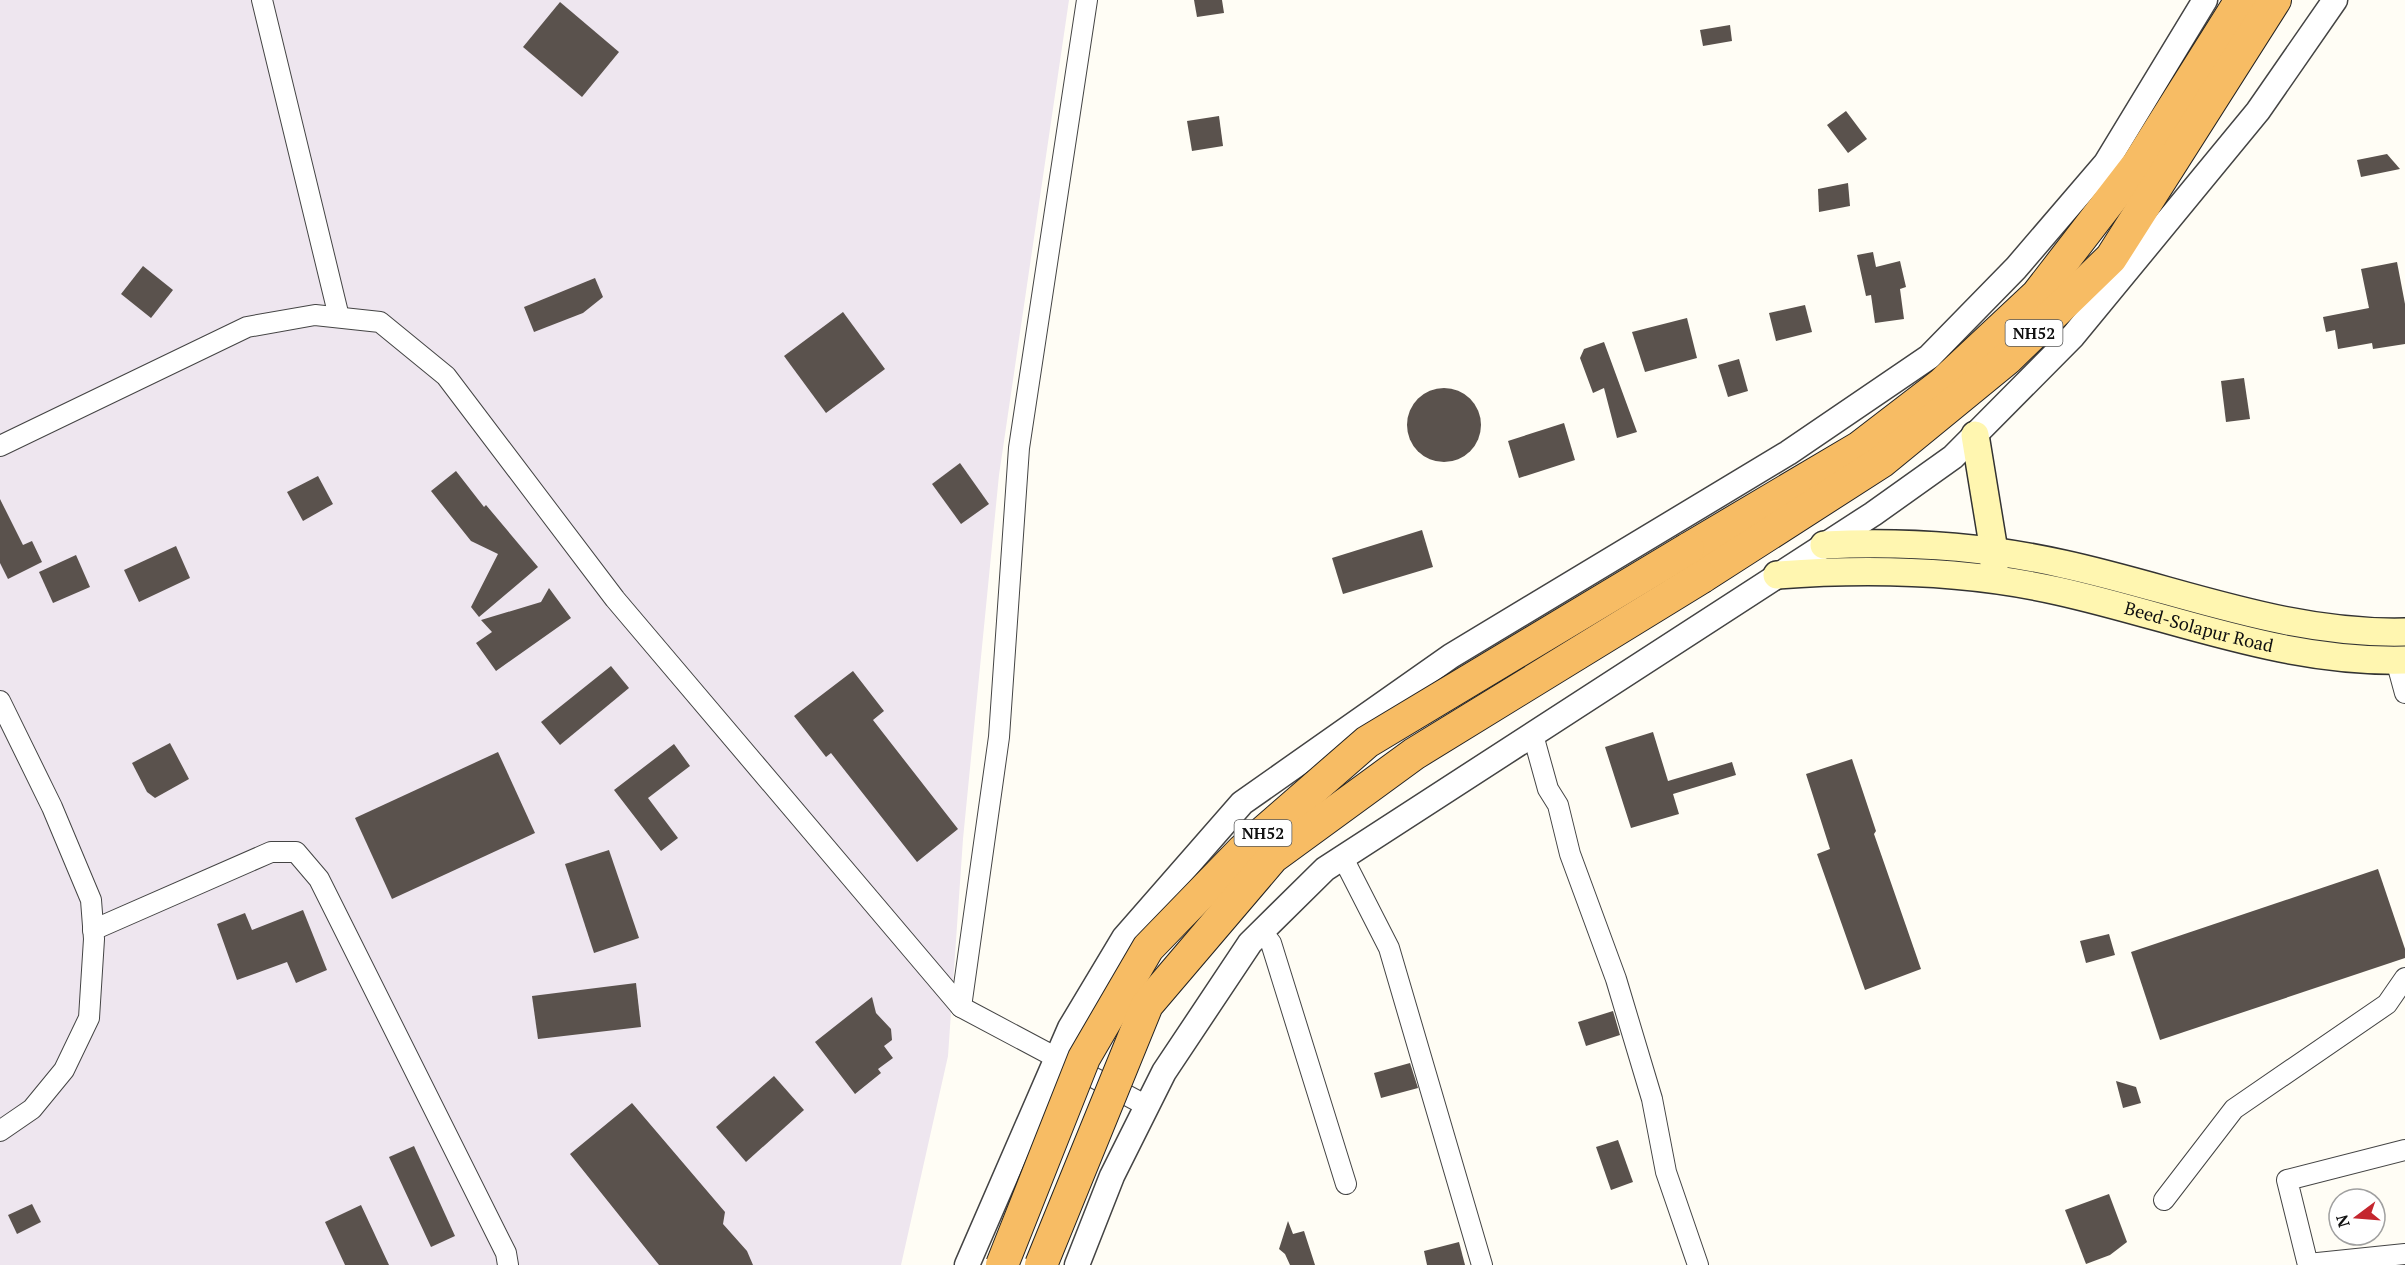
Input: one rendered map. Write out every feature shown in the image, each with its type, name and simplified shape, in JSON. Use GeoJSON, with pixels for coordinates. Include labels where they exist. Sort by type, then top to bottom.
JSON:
{"type":"FeatureCollection","features":[{"type":"Feature","properties":{"kind":"highway","name":"NH52"},"geometry":{"type":"LineString","coordinates":[[1002,1265],[1084,1058],[1148,948],[1243,850],[1367,742],[1860,447],[1942,384],[2037,295],[2138,164],[2241,0]]}},
{"type":"Feature","properties":{"kind":"highway","name":"NH52"},"geometry":{"type":"LineString","coordinates":[[1041,1265],[1147,1005],[1273,857],[1414,754],[1702,577],[1881,462],[2008,358],[2111,258],[2274,0]]}},
{"type":"Feature","properties":{"kind":"main road"},"geometry":{"type":"LineString","coordinates":[[1975,435],[1994,551],[1994,579]]}},
{"type":"Feature","properties":{"kind":"main road","name":"Beed-Solapur Road"},"geometry":{"type":"LineString","coordinates":[[1824,545],[1873,542],[1994,551],[2064,564],[2194,600],[2278,619],[2370,632],[2405,632]]}},
{"type":"Feature","properties":{"kind":"main road","name":"Beed-Solapur Road"},"geometry":{"type":"LineString","coordinates":[[1777,576],[1883,570],[1994,579],[2058,591],[2187,627],[2273,647],[2368,660],[2400,660]]}},
{"type":"Feature","properties":{"kind":"street"},"geometry":{"type":"LineString","coordinates":[[262,0],[339,317]]}},
{"type":"Feature","properties":{"kind":"street"},"geometry":{"type":"LineString","coordinates":[[961,1007],[999,736],[1019,448],[1087,0]]}},
{"type":"Feature","properties":{"kind":"street"},"geometry":{"type":"LineString","coordinates":[[967,1265],[1070,1028],[1124,938],[1242,803],[1451,656],[1788,453],[1929,357],[2016,268],[2106,163],[2205,0]]}},
{"type":"Feature","properties":{"kind":"street"},"geometry":{"type":"LineString","coordinates":[[1077,1265],[1112,1176],[1164,1072],[1250,943],[1325,870],[1777,576],[1953,457],[2073,336],[2258,111],[2335,0]]}},
{"type":"Feature","properties":{"kind":"street"},"geometry":{"type":"LineString","coordinates":[[0,446],[247,327],[315,315],[380,322],[446,376],[615,599],[961,1007],[1147,1106]]}},
{"type":"Feature","properties":{"kind":"street"},"geometry":{"type":"LineString","coordinates":[[2400,660],[2405,693]]}},
{"type":"Feature","properties":{"kind":"street"},"geometry":{"type":"LineString","coordinates":[[0,701],[52,807],[91,900],[93,930],[89,1018],[64,1070],[32,1109],[0,1131]]}},
{"type":"Feature","properties":{"kind":"street"},"geometry":{"type":"LineString","coordinates":[[1533,735],[1548,789],[1558,806],[1570,854],[1616,979],[1652,1100],[1666,1172],[1698,1265]]}},
{"type":"Feature","properties":{"kind":"street"},"geometry":{"type":"LineString","coordinates":[[93,930],[271,852],[297,852],[319,879],[506,1253],[508,1265]]}},
{"type":"Feature","properties":{"kind":"street"},"geometry":{"type":"LineString","coordinates":[[1343,858],[1389,948],[1482,1265]]}},
{"type":"Feature","properties":{"kind":"street"},"geometry":{"type":"LineString","coordinates":[[1265,929],[1263,933],[1271,943],[1346,1184]]}},
{"type":"Feature","properties":{"kind":"street"},"geometry":{"type":"LineString","coordinates":[[2164,1200],[2234,1109],[2387,1004],[2405,978]]}},
{"type":"Feature","properties":{"kind":"street"},"geometry":{"type":"LineString","coordinates":[[2405,1150],[2287,1180],[2308,1265],[2405,1254]]}},
{"type":"Feature","properties":{"kind":"shaded area"},"geometry":{"type":"Polygon","coordinates":[[[0,0],[1069,0],[999,475],[963,839],[948,1056],[901,1265],[0,1265],[0,0]]]}},
{"type":"Feature","properties":{"kind":"building"},"geometry":{"type":"Polygon","coordinates":[[[1194,0],[1222,0],[1224,13],[1197,17],[1194,0]]]}},
{"type":"Feature","properties":{"kind":"building"},"geometry":{"type":"Polygon","coordinates":[[[560,2],[619,52],[582,97],[523,47],[560,2]]]}},
{"type":"Feature","properties":{"kind":"building"},"geometry":{"type":"Polygon","coordinates":[[[1730,25],[1732,41],[1703,46],[1700,30],[1730,25]]]}},
{"type":"Feature","properties":{"kind":"building"},"geometry":{"type":"Polygon","coordinates":[[[1846,111],[1867,139],[1848,153],[1827,125],[1846,111]]]}},
{"type":"Feature","properties":{"kind":"building"},"geometry":{"type":"Polygon","coordinates":[[[1219,116],[1223,146],[1192,151],[1187,121],[1219,116]]]}},
{"type":"Feature","properties":{"kind":"building"},"geometry":{"type":"Polygon","coordinates":[[[2387,154],[2400,169],[2361,177],[2357,160],[2387,154]]]}},
{"type":"Feature","properties":{"kind":"building"},"geometry":{"type":"Polygon","coordinates":[[[1848,183],[1850,206],[1819,212],[1818,189],[1848,183]]]}},
{"type":"Feature","properties":{"kind":"building"},"geometry":{"type":"Polygon","coordinates":[[[1873,252],[1876,267],[1900,261],[1906,287],[1900,289],[1904,319],[1875,323],[1871,295],[1866,296],[1857,255],[1873,252]]]}},
{"type":"Feature","properties":{"kind":"building"},"geometry":{"type":"Polygon","coordinates":[[[2397,262],[2405,304],[2405,344],[2373,349],[2372,343],[2338,349],[2335,330],[2326,332],[2323,317],[2369,308],[2361,269],[2397,262]]]}},
{"type":"Feature","properties":{"kind":"building"},"geometry":{"type":"Polygon","coordinates":[[[143,266],[173,290],[151,318],[121,294],[143,266]]]}},
{"type":"Feature","properties":{"kind":"building"},"geometry":{"type":"Polygon","coordinates":[[[595,278],[603,297],[583,313],[534,332],[524,307],[595,278]]]}},
{"type":"Feature","properties":{"kind":"building"},"geometry":{"type":"Polygon","coordinates":[[[1805,305],[1812,332],[1776,341],[1769,313],[1805,305]]]}},
{"type":"Feature","properties":{"kind":"building"},"geometry":{"type":"Polygon","coordinates":[[[843,312],[885,369],[826,413],[784,356],[843,312]]]}},
{"type":"Feature","properties":{"kind":"building"},"geometry":{"type":"Polygon","coordinates":[[[1687,318],[1697,358],[1645,372],[1632,332],[1687,318]]]}},
{"type":"Feature","properties":{"kind":"building"},"geometry":{"type":"Polygon","coordinates":[[[1604,342],[1637,432],[1617,438],[1604,388],[1593,393],[1580,358],[1584,349],[1604,342]]]}},
{"type":"Feature","properties":{"kind":"building"},"geometry":{"type":"Polygon","coordinates":[[[1739,359],[1748,391],[1728,397],[1718,365],[1739,359]]]}},
{"type":"Feature","properties":{"kind":"building"},"geometry":{"type":"Polygon","coordinates":[[[2244,378],[2250,419],[2226,422],[2221,381],[2244,378]]]}},
{"type":"Feature","properties":{"kind":"building"},"geometry":{"type":"Polygon","coordinates":[[[1444,388],[1465,394],[1475,404],[1481,425],[1475,446],[1465,456],[1444,462],[1423,456],[1413,446],[1407,425],[1413,404],[1423,394],[1444,388]]]}},
{"type":"Feature","properties":{"kind":"building"},"geometry":{"type":"Polygon","coordinates":[[[1564,423],[1575,460],[1519,478],[1508,441],[1564,423]]]}},
{"type":"Feature","properties":{"kind":"building"},"geometry":{"type":"Polygon","coordinates":[[[960,463],[989,504],[961,524],[932,484],[960,463]]]}},
{"type":"Feature","properties":{"kind":"building"},"geometry":{"type":"Polygon","coordinates":[[[456,471],[484,507],[486,505],[538,567],[479,617],[471,607],[498,554],[471,541],[431,491],[456,471]]]}},
{"type":"Feature","properties":{"kind":"building"},"geometry":{"type":"Polygon","coordinates":[[[318,476],[333,504],[303,521],[287,492],[318,476]]]}},
{"type":"Feature","properties":{"kind":"building"},"geometry":{"type":"Polygon","coordinates":[[[0,499],[23,545],[32,541],[42,562],[8,579],[0,563],[0,499]]]}},
{"type":"Feature","properties":{"kind":"building"},"geometry":{"type":"Polygon","coordinates":[[[1422,530],[1433,567],[1343,594],[1332,558],[1422,530]]]}},
{"type":"Feature","properties":{"kind":"building"},"geometry":{"type":"Polygon","coordinates":[[[176,546],[190,578],[139,602],[124,570],[176,546]]]}},
{"type":"Feature","properties":{"kind":"building"},"geometry":{"type":"Polygon","coordinates":[[[76,555],[90,587],[53,603],[39,572],[76,555]]]}},
{"type":"Feature","properties":{"kind":"building"},"geometry":{"type":"Polygon","coordinates":[[[549,588],[571,618],[496,671],[476,643],[492,632],[481,620],[541,602],[549,588]]]}},
{"type":"Feature","properties":{"kind":"building"},"geometry":{"type":"Polygon","coordinates":[[[611,666],[629,688],[560,745],[541,722],[611,666]]]}},
{"type":"Feature","properties":{"kind":"building"},"geometry":{"type":"Polygon","coordinates":[[[853,671],[884,711],[873,720],[958,829],[917,862],[831,753],[826,757],[794,716],[853,671]]]}},
{"type":"Feature","properties":{"kind":"building"},"geometry":{"type":"Polygon","coordinates":[[[1653,732],[1668,781],[1732,762],[1736,775],[1673,794],[1679,814],[1631,828],[1605,747],[1653,732]]]}},
{"type":"Feature","properties":{"kind":"building"},"geometry":{"type":"Polygon","coordinates":[[[170,743],[189,779],[155,798],[147,792],[132,763],[170,743]]]}},
{"type":"Feature","properties":{"kind":"building"},"geometry":{"type":"Polygon","coordinates":[[[674,744],[690,766],[648,798],[678,838],[661,851],[614,790],[674,744]]]}},
{"type":"Feature","properties":{"kind":"building"},"geometry":{"type":"Polygon","coordinates":[[[498,752],[535,833],[392,899],[355,818],[498,752]]]}},
{"type":"Feature","properties":{"kind":"building"},"geometry":{"type":"Polygon","coordinates":[[[1852,759],[1876,831],[1874,834],[1921,969],[1865,990],[1817,854],[1830,849],[1806,774],[1852,759]]]}},
{"type":"Feature","properties":{"kind":"building"},"geometry":{"type":"Polygon","coordinates":[[[609,850],[639,938],[594,953],[565,864],[609,850]]]}},
{"type":"Feature","properties":{"kind":"building"},"geometry":{"type":"Polygon","coordinates":[[[2378,869],[2405,949],[2405,958],[2160,1040],[2131,952],[2378,869]]]}},
{"type":"Feature","properties":{"kind":"building"},"geometry":{"type":"Polygon","coordinates":[[[303,910],[327,970],[296,983],[287,962],[237,980],[217,924],[245,913],[252,930],[303,910]]]}},
{"type":"Feature","properties":{"kind":"building"},"geometry":{"type":"Polygon","coordinates":[[[2109,934],[2115,955],[2086,963],[2080,941],[2109,934]]]}},
{"type":"Feature","properties":{"kind":"building"},"geometry":{"type":"Polygon","coordinates":[[[636,983],[641,1027],[538,1039],[532,996],[636,983]]]}},
{"type":"Feature","properties":{"kind":"building"},"geometry":{"type":"Polygon","coordinates":[[[872,997],[876,1013],[891,1029],[892,1040],[884,1046],[893,1058],[878,1069],[881,1073],[855,1094],[815,1042],[872,997]]]}},
{"type":"Feature","properties":{"kind":"building"},"geometry":{"type":"Polygon","coordinates":[[[1613,1011],[1620,1035],[1586,1046],[1578,1022],[1613,1011]]]}},
{"type":"Feature","properties":{"kind":"building"},"geometry":{"type":"Polygon","coordinates":[[[1410,1063],[1418,1088],[1381,1098],[1374,1073],[1410,1063]]]}},
{"type":"Feature","properties":{"kind":"building"},"geometry":{"type":"Polygon","coordinates":[[[774,1076],[804,1110],[746,1162],[716,1127],[774,1076]]]}},
{"type":"Feature","properties":{"kind":"building"},"geometry":{"type":"Polygon","coordinates":[[[2116,1081],[2136,1087],[2141,1103],[2123,1108],[2116,1081]]]}},
{"type":"Feature","properties":{"kind":"building"},"geometry":{"type":"Polygon","coordinates":[[[632,1103],[725,1212],[723,1224],[747,1251],[753,1265],[659,1265],[570,1154],[632,1103]]]}},
{"type":"Feature","properties":{"kind":"building"},"geometry":{"type":"Polygon","coordinates":[[[1618,1140],[1633,1182],[1611,1190],[1596,1147],[1618,1140]]]}},
{"type":"Feature","properties":{"kind":"building"},"geometry":{"type":"Polygon","coordinates":[[[414,1146],[455,1236],[431,1247],[389,1157],[414,1146]]]}},
{"type":"Feature","properties":{"kind":"building"},"geometry":{"type":"Polygon","coordinates":[[[2109,1194],[2127,1242],[2110,1255],[2086,1264],[2065,1210],[2109,1194]]]}},
{"type":"Feature","properties":{"kind":"building"},"geometry":{"type":"Polygon","coordinates":[[[32,1204],[41,1222],[17,1234],[8,1215],[32,1204]]]}},
{"type":"Feature","properties":{"kind":"building"},"geometry":{"type":"Polygon","coordinates":[[[361,1205],[389,1265],[345,1265],[325,1222],[361,1205]]]}},
{"type":"Feature","properties":{"kind":"building"},"geometry":{"type":"Polygon","coordinates":[[[1288,1221],[1293,1234],[1304,1231],[1315,1265],[1290,1265],[1285,1254],[1279,1249],[1288,1221]]]}},
{"type":"Feature","properties":{"kind":"building"},"geometry":{"type":"Polygon","coordinates":[[[1459,1242],[1465,1265],[1427,1265],[1424,1251],[1459,1242]]]}}]}
